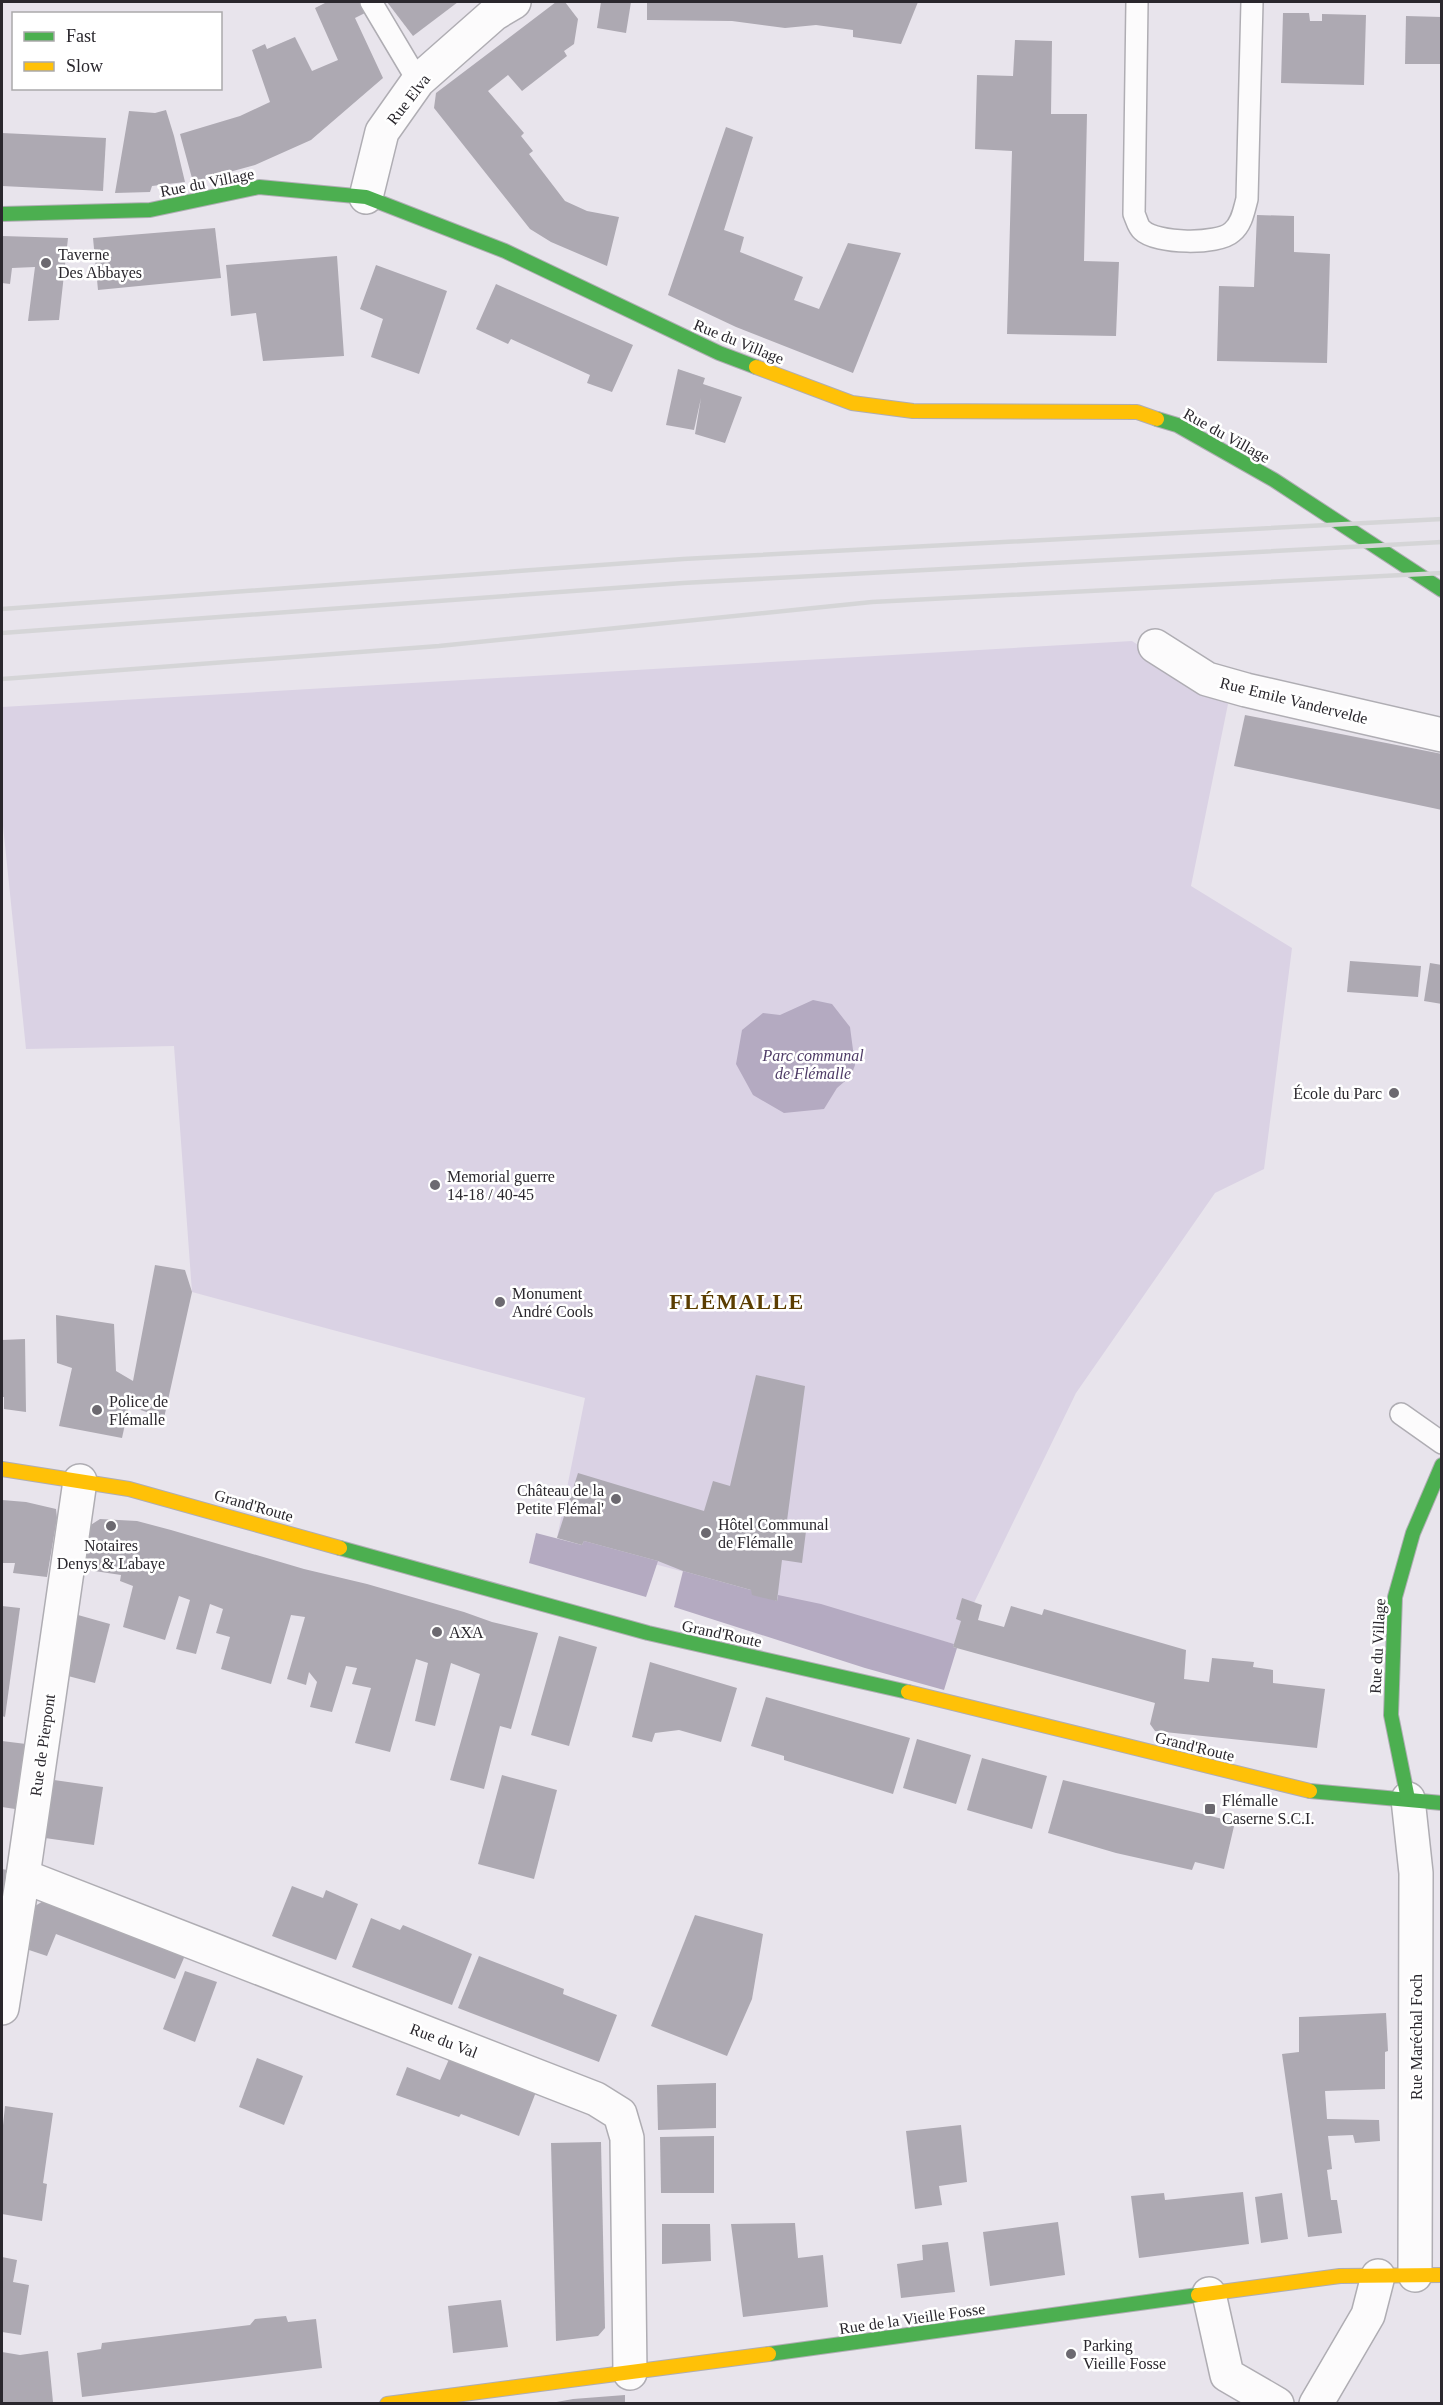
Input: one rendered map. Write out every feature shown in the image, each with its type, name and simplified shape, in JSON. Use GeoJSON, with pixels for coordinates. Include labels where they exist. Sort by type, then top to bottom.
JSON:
{"type":"FeatureCollection","features":[{"type":"Feature","properties":{"kind":"street","name":"Rue Elva"},"geometry":{"type":"LineString","coordinates":[[366,197],[382,132],[418,81],[494,14],[514,2]]}},
{"type":"Feature","properties":{"kind":"street","name":"Rue du Village"},"geometry":{"type":"LineString","coordinates":[[2,214],[150,210],[259,187],[366,197],[505,251],[719,352],[852,403],[913,411],[1137,412],[1177,425],[1274,480],[1442,590]]}},
{"type":"Feature","properties":{"kind":"street","name":"Rue Emile Vandervelde"},"geometry":{"type":"LineString","coordinates":[[1155,646],[1207,678],[1246,690],[1442,735]]}},
{"type":"Feature","properties":{"kind":"street","name":"Rue du Village"},"geometry":{"type":"LineString","coordinates":[[1408,1799],[1391,1715],[1395,1597],[1413,1533],[1442,1465]]}},
{"type":"Feature","properties":{"kind":"street","name":"Grand'Route"},"geometry":{"type":"LineString","coordinates":[[2,1469],[129,1489],[213,1510],[648,1633],[848,1677],[1315,1792],[1442,1803]]}},
{"type":"Feature","properties":{"kind":"street","name":"Rue de Pierpont"},"geometry":{"type":"LineString","coordinates":[[2,2008],[80,1480]]}},
{"type":"Feature","properties":{"kind":"street","name":"Rue Maréchal Foch"},"geometry":{"type":"LineString","coordinates":[[1408,1799],[1416,1873],[1428,2275]]}},
{"type":"Feature","properties":{"kind":"street","name":"Rue du Val"},"geometry":{"type":"LineString","coordinates":[[23,1876],[596,2099],[620,2114],[627,2138],[630,2373]]}},
{"type":"Feature","properties":{"kind":"street","name":"Rue de la Vieille Fosse"},"geometry":{"type":"LineString","coordinates":[[387,2403],[630,2373],[1340,2276],[1428,2275]]}},
{"type":"Feature","properties":{"kind":"street"},"geometry":{"type":"LineString","coordinates":[[1316,2403],[1368,2315],[1378,2276]]}},
{"type":"Feature","properties":{"kind":"street"},"geometry":{"type":"LineString","coordinates":[[1209,2294],[1227,2375],[1277,2403]]}},
{"type":"Feature","properties":{"kind":"lane"},"geometry":{"type":"LineString","coordinates":[[371,2],[418,81]]}},
{"type":"Feature","properties":{"kind":"lane"},"geometry":{"type":"LineString","coordinates":[[1137,2],[1132,193],[1134,214],[1142,230],[1155,237],[1190,241],[1218,239],[1232,233],[1242,217],[1246,199],[1252,2]]}},
{"type":"Feature","properties":{"kind":"lane"},"geometry":{"type":"LineString","coordinates":[[1401,1414],[1442,1443]]}},
{"type":"Feature","properties":{"kind":"green space","name":"Parc communal de Flémalle"},"geometry":{"type":"Polygon","coordinates":[[[1132,641],[1228,704],[1191,886],[1292,948],[1264,1169],[1215,1193],[1076,1393],[954,1644],[557,1538],[585,1398],[192,1292],[174,1046],[26,1049],[2,816],[2,707],[1132,641]]]}},
{"type":"Feature","properties":{"kind":"shaded area"},"geometry":{"type":"Polygon","coordinates":[[[813,1000],[832,1004],[850,1027],[855,1065],[851,1076],[837,1088],[824,1109],[784,1113],[753,1095],[736,1064],[742,1030],[763,1013],[780,1015],[813,1000]]]}},
{"type":"Feature","properties":{"kind":"shaded area"},"geometry":{"type":"Polygon","coordinates":[[[536,1533],[582,1545],[584,1541],[658,1561],[646,1597],[529,1563],[536,1533]]]}},
{"type":"Feature","properties":{"kind":"shaded area"},"geometry":{"type":"Polygon","coordinates":[[[683,1571],[751,1590],[777,1601],[778,1595],[821,1604],[954,1644],[953,1647],[957,1648],[944,1690],[865,1668],[674,1607],[683,1571]]]}},
{"type":"Feature","properties":{"kind":"building"},"geometry":{"type":"Polygon","coordinates":[[[327,2],[364,2],[367,12],[355,18],[383,78],[311,140],[255,165],[193,182],[180,134],[240,116],[270,102],[252,50],[265,44],[267,49],[295,37],[312,71],[338,60],[315,8],[327,2]]]}},
{"type":"Feature","properties":{"kind":"building"},"geometry":{"type":"Polygon","coordinates":[[[387,2],[458,2],[413,36],[387,2]]]}},
{"type":"Feature","properties":{"kind":"building"},"geometry":{"type":"Polygon","coordinates":[[[556,2],[565,2],[578,19],[574,44],[564,51],[567,56],[522,91],[508,75],[488,91],[524,133],[521,136],[533,151],[529,154],[565,201],[587,211],[619,217],[607,266],[551,242],[530,229],[434,108],[436,93],[556,2]]]}},
{"type":"Feature","properties":{"kind":"building"},"geometry":{"type":"Polygon","coordinates":[[[601,2],[631,2],[626,33],[597,28],[601,2]]]}},
{"type":"Feature","properties":{"kind":"building"},"geometry":{"type":"Polygon","coordinates":[[[647,2],[918,2],[901,44],[853,37],[853,30],[816,25],[785,28],[732,21],[647,20],[647,2]]]}},
{"type":"Feature","properties":{"kind":"building"},"geometry":{"type":"Polygon","coordinates":[[[1283,13],[1309,13],[1310,21],[1322,21],[1322,14],[1366,15],[1364,85],[1281,83],[1283,13]]]}},
{"type":"Feature","properties":{"kind":"building"},"geometry":{"type":"Polygon","coordinates":[[[1406,16],[1442,17],[1442,64],[1405,64],[1406,16]]]}},
{"type":"Feature","properties":{"kind":"building"},"geometry":{"type":"Polygon","coordinates":[[[1015,40],[1052,41],[1051,114],[1087,114],[1084,261],[1119,262],[1116,336],[1007,334],[1012,151],[975,149],[977,75],[1013,76],[1015,40]]]}},
{"type":"Feature","properties":{"kind":"building"},"geometry":{"type":"Polygon","coordinates":[[[166,110],[185,182],[152,186],[150,192],[115,193],[129,111],[155,113],[166,110]]]}},
{"type":"Feature","properties":{"kind":"building"},"geometry":{"type":"Polygon","coordinates":[[[726,127],[753,137],[724,230],[744,237],[740,252],[803,277],[794,300],[819,309],[848,243],[901,253],[853,373],[736,327],[668,295],[726,127]]]}},
{"type":"Feature","properties":{"kind":"building"},"geometry":{"type":"Polygon","coordinates":[[[2,133],[106,138],[103,191],[2,186],[2,133]]]}},
{"type":"Feature","properties":{"kind":"building"},"geometry":{"type":"Polygon","coordinates":[[[1257,215],[1294,216],[1294,252],[1330,254],[1327,363],[1217,361],[1219,286],[1254,287],[1257,215]]]}},
{"type":"Feature","properties":{"kind":"building"},"geometry":{"type":"Polygon","coordinates":[[[215,228],[221,278],[98,290],[93,238],[215,228]]]}},
{"type":"Feature","properties":{"kind":"building"},"geometry":{"type":"Polygon","coordinates":[[[2,236],[68,238],[59,320],[28,321],[35,267],[12,268],[10,284],[2,283],[2,236]]]}},
{"type":"Feature","properties":{"kind":"building"},"geometry":{"type":"Polygon","coordinates":[[[337,256],[344,356],[263,361],[256,313],[231,316],[226,265],[337,256]]]}},
{"type":"Feature","properties":{"kind":"building"},"geometry":{"type":"Polygon","coordinates":[[[376,265],[447,291],[419,374],[371,357],[383,319],[360,309],[376,265]]]}},
{"type":"Feature","properties":{"kind":"building"},"geometry":{"type":"Polygon","coordinates":[[[496,284],[633,345],[612,392],[587,383],[590,375],[511,339],[508,344],[476,329],[496,284]]]}},
{"type":"Feature","properties":{"kind":"building"},"geometry":{"type":"Polygon","coordinates":[[[678,369],[705,378],[703,384],[742,397],[725,443],[695,434],[701,398],[694,430],[666,425],[678,369]]]}},
{"type":"Feature","properties":{"kind":"building"},"geometry":{"type":"Polygon","coordinates":[[[1245,715],[1442,754],[1442,810],[1234,766],[1245,715]]]}},
{"type":"Feature","properties":{"kind":"building"},"geometry":{"type":"Polygon","coordinates":[[[1350,961],[1421,966],[1418,997],[1347,992],[1350,961]]]}},
{"type":"Feature","properties":{"kind":"building"},"geometry":{"type":"Polygon","coordinates":[[[1430,963],[1442,965],[1442,1004],[1424,1001],[1430,963]]]}},
{"type":"Feature","properties":{"kind":"building"},"geometry":{"type":"Polygon","coordinates":[[[155,1265],[185,1270],[192,1292],[164,1418],[129,1406],[122,1438],[59,1426],[72,1368],[57,1363],[56,1315],[114,1324],[116,1371],[133,1381],[155,1265]]]}},
{"type":"Feature","properties":{"kind":"building"},"geometry":{"type":"Polygon","coordinates":[[[25,1339],[26,1412],[4,1409],[2,1340],[25,1339]]]}},
{"type":"Feature","properties":{"kind":"building","name":"Château de la Petite Flémal'"},"geometry":{"type":"Polygon","coordinates":[[[756,1375],[805,1386],[786,1528],[806,1531],[802,1563],[782,1560],[777,1601],[752,1595],[751,1590],[683,1571],[658,1561],[584,1541],[582,1545],[557,1538],[578,1473],[704,1511],[713,1481],[730,1486],[756,1375]]]}},
{"type":"Feature","properties":{"kind":"building"},"geometry":{"type":"Polygon","coordinates":[[[2,1500],[26,1502],[56,1509],[57,1518],[47,1577],[13,1573],[15,1563],[2,1563],[2,1500]]]}},
{"type":"Feature","properties":{"kind":"building"},"geometry":{"type":"Polygon","coordinates":[[[100,1519],[137,1521],[538,1633],[511,1729],[500,1726],[484,1789],[450,1780],[480,1674],[451,1663],[435,1726],[415,1721],[428,1663],[416,1659],[390,1752],[355,1743],[371,1688],[352,1684],[357,1668],[346,1666],[332,1712],[310,1707],[317,1682],[309,1672],[306,1685],[287,1679],[305,1617],[291,1615],[271,1684],[221,1669],[230,1637],[216,1633],[223,1609],[210,1604],[196,1654],[176,1649],[190,1600],[179,1596],[165,1640],[123,1627],[133,1586],[120,1581],[121,1575],[81,1569],[86,1528],[100,1519]]]}},
{"type":"Feature","properties":{"kind":"building"},"geometry":{"type":"Polygon","coordinates":[[[962,1598],[982,1605],[978,1620],[1004,1627],[1011,1606],[1042,1615],[1044,1609],[1186,1650],[1184,1679],[1209,1682],[1212,1658],[1254,1662],[1253,1667],[1273,1670],[1273,1683],[1325,1689],[1317,1748],[1155,1731],[1150,1724],[1155,1703],[953,1647],[961,1621],[956,1619],[962,1598]]]}},
{"type":"Feature","properties":{"kind":"building"},"geometry":{"type":"Polygon","coordinates":[[[2,1606],[20,1608],[5,1717],[2,1716],[2,1606]]]}},
{"type":"Feature","properties":{"kind":"building"},"geometry":{"type":"Polygon","coordinates":[[[78,1615],[110,1624],[95,1683],[68,1676],[78,1615]]]}},
{"type":"Feature","properties":{"kind":"building"},"geometry":{"type":"Polygon","coordinates":[[[559,1636],[597,1647],[569,1746],[531,1735],[559,1636]]]}},
{"type":"Feature","properties":{"kind":"building"},"geometry":{"type":"Polygon","coordinates":[[[650,1662],[737,1688],[721,1742],[679,1730],[655,1733],[652,1742],[632,1737],[650,1662]]]}},
{"type":"Feature","properties":{"kind":"building"},"geometry":{"type":"Polygon","coordinates":[[[766,1697],[910,1738],[893,1794],[784,1760],[784,1756],[751,1746],[766,1697]]]}},
{"type":"Feature","properties":{"kind":"building"},"geometry":{"type":"Polygon","coordinates":[[[917,1739],[971,1755],[956,1804],[903,1788],[917,1739]]]}},
{"type":"Feature","properties":{"kind":"building"},"geometry":{"type":"Polygon","coordinates":[[[2,1741],[26,1744],[15,1809],[2,1807],[2,1741]]]}},
{"type":"Feature","properties":{"kind":"building"},"geometry":{"type":"Polygon","coordinates":[[[982,1758],[1047,1776],[1032,1829],[967,1810],[982,1758]]]}},
{"type":"Feature","properties":{"kind":"building"},"geometry":{"type":"Polygon","coordinates":[[[502,1775],[557,1790],[534,1879],[478,1864],[502,1775]]]}},
{"type":"Feature","properties":{"kind":"building"},"geometry":{"type":"Polygon","coordinates":[[[54,1780],[103,1787],[94,1845],[45,1838],[54,1780]]]}},
{"type":"Feature","properties":{"kind":"building"},"geometry":{"type":"Polygon","coordinates":[[[1063,1780],[1235,1822],[1224,1869],[1195,1862],[1192,1870],[1116,1853],[1048,1833],[1063,1780]]]}},
{"type":"Feature","properties":{"kind":"building"},"geometry":{"type":"Polygon","coordinates":[[[2,1869],[7,1870],[3,1898],[2,1898],[2,1869]]]}},
{"type":"Feature","properties":{"kind":"building"},"geometry":{"type":"Polygon","coordinates":[[[292,1886],[323,1898],[326,1890],[358,1904],[336,1960],[272,1936],[292,1886]]]}},
{"type":"Feature","properties":{"kind":"building"},"geometry":{"type":"Polygon","coordinates":[[[45,1900],[186,1953],[175,1979],[56,1934],[47,1956],[29,1950],[35,1906],[45,1900]]]}},
{"type":"Feature","properties":{"kind":"building"},"geometry":{"type":"Polygon","coordinates":[[[695,1915],[763,1934],[752,1999],[727,2056],[651,2026],[695,1915]]]}},
{"type":"Feature","properties":{"kind":"building"},"geometry":{"type":"Polygon","coordinates":[[[371,1918],[400,1930],[403,1925],[472,1954],[452,2005],[352,1967],[371,1918]]]}},
{"type":"Feature","properties":{"kind":"building"},"geometry":{"type":"Polygon","coordinates":[[[479,1956],[564,1989],[563,1994],[617,2015],[599,2062],[458,2008],[479,1956]]]}},
{"type":"Feature","properties":{"kind":"building"},"geometry":{"type":"Polygon","coordinates":[[[185,1971],[217,1982],[195,2042],[163,2029],[185,1971]]]}},
{"type":"Feature","properties":{"kind":"building"},"geometry":{"type":"Polygon","coordinates":[[[1386,2013],[1388,2051],[1385,2052],[1385,2089],[1325,2091],[1327,2119],[1379,2120],[1380,2141],[1355,2143],[1353,2135],[1328,2136],[1332,2169],[1327,2170],[1331,2200],[1337,2200],[1342,2233],[1308,2237],[1282,2054],[1299,2052],[1299,2017],[1386,2013]]]}},
{"type":"Feature","properties":{"kind":"building"},"geometry":{"type":"Polygon","coordinates":[[[450,2057],[536,2092],[519,2136],[461,2114],[459,2117],[396,2095],[407,2067],[440,2080],[450,2057]]]}},
{"type":"Feature","properties":{"kind":"building"},"geometry":{"type":"Polygon","coordinates":[[[257,2058],[303,2076],[284,2125],[239,2107],[257,2058]]]}},
{"type":"Feature","properties":{"kind":"building"},"geometry":{"type":"Polygon","coordinates":[[[716,2083],[716,2128],[658,2130],[657,2085],[716,2083]]]}},
{"type":"Feature","properties":{"kind":"building"},"geometry":{"type":"Polygon","coordinates":[[[5,2106],[53,2113],[43,2183],[47,2184],[42,2221],[2,2214],[2,2135],[5,2106]]]}},
{"type":"Feature","properties":{"kind":"building"},"geometry":{"type":"Polygon","coordinates":[[[961,2125],[967,2182],[939,2186],[942,2205],[915,2209],[906,2131],[961,2125]]]}},
{"type":"Feature","properties":{"kind":"building"},"geometry":{"type":"Polygon","coordinates":[[[714,2136],[714,2193],[661,2193],[660,2137],[714,2136]]]}},
{"type":"Feature","properties":{"kind":"building"},"geometry":{"type":"Polygon","coordinates":[[[601,2142],[605,2328],[598,2336],[556,2341],[551,2143],[601,2142]]]}},
{"type":"Feature","properties":{"kind":"building"},"geometry":{"type":"Polygon","coordinates":[[[1243,2192],[1249,2244],[1139,2258],[1131,2196],[1164,2193],[1165,2200],[1243,2192]]]}},
{"type":"Feature","properties":{"kind":"building"},"geometry":{"type":"Polygon","coordinates":[[[1282,2193],[1288,2239],[1261,2243],[1255,2197],[1282,2193]]]}},
{"type":"Feature","properties":{"kind":"building"},"geometry":{"type":"Polygon","coordinates":[[[1058,2222],[1065,2275],[990,2286],[983,2232],[1058,2222]]]}},
{"type":"Feature","properties":{"kind":"building"},"geometry":{"type":"Polygon","coordinates":[[[795,2223],[798,2258],[823,2255],[828,2307],[743,2317],[731,2224],[795,2223]]]}},
{"type":"Feature","properties":{"kind":"building"},"geometry":{"type":"Polygon","coordinates":[[[662,2224],[710,2224],[711,2261],[662,2264],[662,2224]]]}},
{"type":"Feature","properties":{"kind":"building"},"geometry":{"type":"Polygon","coordinates":[[[948,2242],[955,2292],[901,2298],[897,2264],[923,2260],[922,2245],[948,2242]]]}},
{"type":"Feature","properties":{"kind":"building"},"geometry":{"type":"Polygon","coordinates":[[[2,2257],[17,2260],[13,2282],[29,2285],[21,2335],[2,2332],[2,2257]]]}},
{"type":"Feature","properties":{"kind":"building"},"geometry":{"type":"Polygon","coordinates":[[[501,2300],[508,2347],[453,2353],[448,2306],[501,2300]]]}},
{"type":"Feature","properties":{"kind":"building"},"geometry":{"type":"Polygon","coordinates":[[[286,2316],[288,2322],[316,2319],[322,2368],[82,2397],[77,2353],[101,2349],[102,2343],[250,2325],[255,2319],[286,2316]]]}},
{"type":"Feature","properties":{"kind":"building"},"geometry":{"type":"Polygon","coordinates":[[[48,2351],[53,2402],[2,2403],[2,2352],[20,2355],[48,2351]]]}},
{"type":"Feature","properties":{"kind":"building"},"geometry":{"type":"Polygon","coordinates":[[[625,2395],[625,2403],[551,2403],[573,2399],[625,2395]]]}},
{"type":"Feature","properties":{"kind":"railway"},"geometry":{"type":"LineString","coordinates":[[2,609],[683,559],[1442,519]]}},
{"type":"Feature","properties":{"kind":"railway"},"geometry":{"type":"LineString","coordinates":[[2,633],[683,583],[1442,542]]}},
{"type":"Feature","properties":{"kind":"railway"},"geometry":{"type":"LineString","coordinates":[[2,679],[439,646],[872,602],[1442,573]]}},
{"type":"Feature","properties":{"kind":"traffic: fast"},"geometry":{"type":"LineString","coordinates":[[2,214],[150,210],[259,187],[366,197],[505,251],[719,353],[756,367]]}},
{"type":"Feature","properties":{"kind":"traffic: fast"},"geometry":{"type":"LineString","coordinates":[[1157,419],[1177,425],[1274,480],[1442,590]]}},
{"type":"Feature","properties":{"kind":"traffic: fast"},"geometry":{"type":"LineString","coordinates":[[1408,1799],[1391,1715],[1395,1597],[1413,1533],[1442,1465]]}},
{"type":"Feature","properties":{"kind":"traffic: fast"},"geometry":{"type":"LineString","coordinates":[[340,1548],[648,1633],[908,1692]]}},
{"type":"Feature","properties":{"kind":"traffic: fast"},"geometry":{"type":"LineString","coordinates":[[1310,1791],[1442,1803]]}},
{"type":"Feature","properties":{"kind":"traffic: fast"},"geometry":{"type":"LineString","coordinates":[[769,2354],[1198,2295]]}},
{"type":"Feature","properties":{"kind":"traffic: slow"},"geometry":{"type":"LineString","coordinates":[[756,367],[852,403],[913,411],[1137,412],[1157,419]]}},
{"type":"Feature","properties":{"kind":"traffic: slow"},"geometry":{"type":"LineString","coordinates":[[2,1469],[129,1489],[340,1548]]}},
{"type":"Feature","properties":{"kind":"traffic: slow"},"geometry":{"type":"LineString","coordinates":[[908,1692],[1310,1791]]}},
{"type":"Feature","properties":{"kind":"traffic: slow"},"geometry":{"type":"LineString","coordinates":[[1198,2295],[1340,2276],[1442,2275]]}},
{"type":"Feature","properties":{"kind":"traffic: slow"},"geometry":{"type":"LineString","coordinates":[[387,2404],[769,2354]]}},
{"type":"Feature","properties":{"kind":"place","name":"Taverne Des Abbayes"},"geometry":{"type":"Point","coordinates":[46,263]}},
{"type":"Feature","properties":{"kind":"place","name":"École du Parc"},"geometry":{"type":"Point","coordinates":[1394,1093]}},
{"type":"Feature","properties":{"kind":"place","name":"Memorial guerre 14-18 / 40-45"},"geometry":{"type":"Point","coordinates":[435,1185]}},
{"type":"Feature","properties":{"kind":"place","name":"Monument André Cools"},"geometry":{"type":"Point","coordinates":[500,1302]}},
{"type":"Feature","properties":{"kind":"place","name":"Police de Flémalle"},"geometry":{"type":"Point","coordinates":[97,1410]}},
{"type":"Feature","properties":{"kind":"place","name":"Château de la Petite Flémal'"},"geometry":{"type":"Point","coordinates":[616,1499]}},
{"type":"Feature","properties":{"kind":"place","name":"Notaires Denys & Labaye"},"geometry":{"type":"Point","coordinates":[111,1526]}},
{"type":"Feature","properties":{"kind":"place","name":"Hôtel Communal de Flémalle"},"geometry":{"type":"Point","coordinates":[706,1533]}},
{"type":"Feature","properties":{"kind":"place","name":"AXA"},"geometry":{"type":"Point","coordinates":[437,1632]}},
{"type":"Feature","properties":{"kind":"place","name":"Flémalle Caserne S.C.I."},"geometry":{"type":"Point","coordinates":[1210,1809]}},
{"type":"Feature","properties":{"kind":"place","name":"Parking Vieille Fosse"},"geometry":{"type":"Point","coordinates":[1071,2354]}},
{"type":"Feature","properties":{"kind":"district","name":"FLÉMALLE"},"geometry":{"type":"Point","coordinates":[737,1301]}}]}
